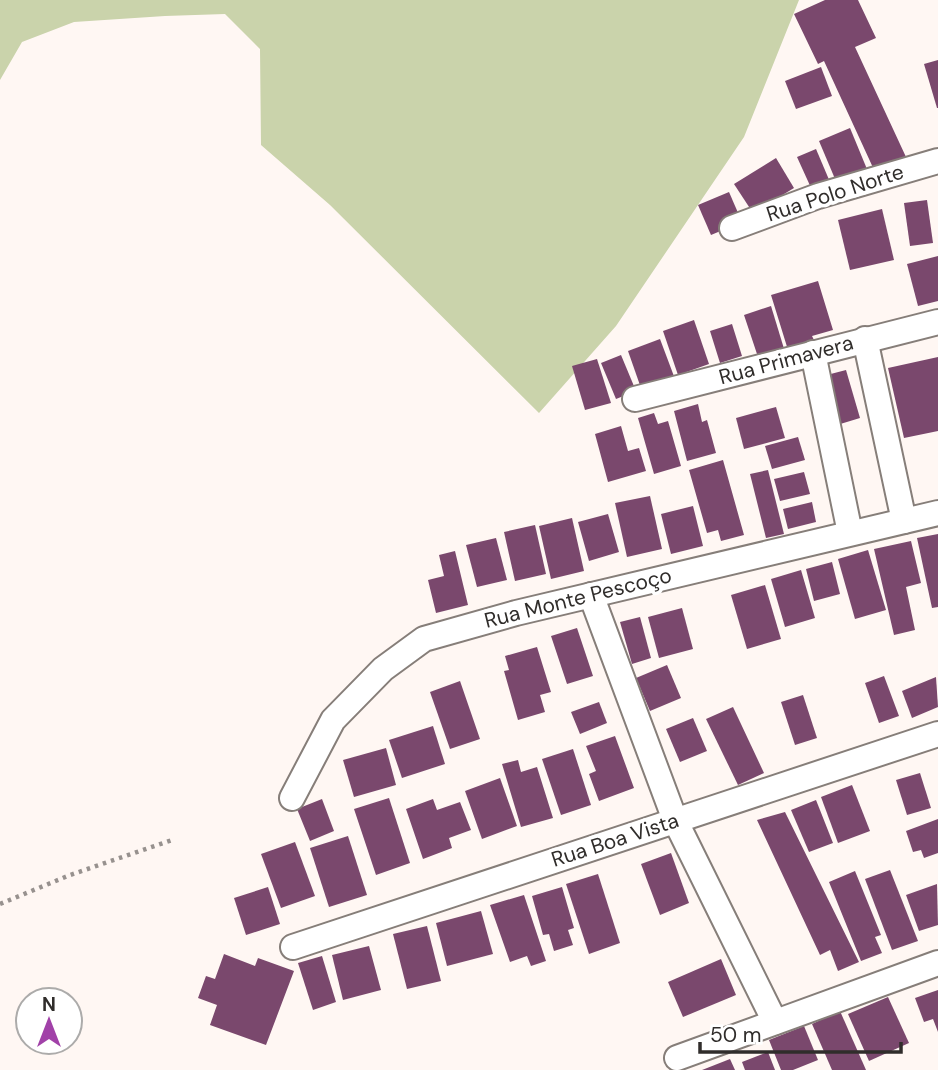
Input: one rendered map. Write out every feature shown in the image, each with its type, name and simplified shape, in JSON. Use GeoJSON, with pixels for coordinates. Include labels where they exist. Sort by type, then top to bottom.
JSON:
{"type":"FeatureCollection","features":[{"type":"Feature","properties":{"kind":"street","name":"Rua Polo Norte"},"geometry":{"type":"LineString","coordinates":[[732,228],[818,196],[938,161]]}},
{"type":"Feature","properties":{"kind":"street","name":"Rua Primavera"},"geometry":{"type":"LineString","coordinates":[[635,399],[938,322]]}},
{"type":"Feature","properties":{"kind":"street"},"geometry":{"type":"LineString","coordinates":[[865,340],[904,521]]}},
{"type":"Feature","properties":{"kind":"street"},"geometry":{"type":"LineString","coordinates":[[813,353],[850,533]]}},
{"type":"Feature","properties":{"kind":"street","name":"Rua Monte Pescoço"},"geometry":{"type":"LineString","coordinates":[[292,798],[333,720],[383,668],[424,639],[461,627],[591,595],[938,513]]}},
{"type":"Feature","properties":{"kind":"street"},"geometry":{"type":"LineString","coordinates":[[591,595],[675,820],[775,1022]]}},
{"type":"Feature","properties":{"kind":"street","name":"Rua Boa Vista"},"geometry":{"type":"LineString","coordinates":[[293,947],[938,734]]}},
{"type":"Feature","properties":{"kind":"street"},"geometry":{"type":"LineString","coordinates":[[677,1058],[938,963]]}},
{"type":"Feature","properties":{"kind":"path"},"geometry":{"type":"LineString","coordinates":[[0,904],[70,874],[175,839]]}},
{"type":"Feature","properties":{"kind":"green space"},"geometry":{"type":"Polygon","coordinates":[[[0,0],[799,0],[744,137],[616,326],[539,413],[330,205],[261,145],[260,49],[225,14],[74,22],[22,42],[0,80],[0,0]]]}},
{"type":"Feature","properties":{"kind":"building"},"geometry":{"type":"Polygon","coordinates":[[[825,0],[858,0],[876,38],[855,47],[906,157],[875,172],[824,61],[818,64],[794,14],[825,0]]]}},
{"type":"Feature","properties":{"kind":"building"},"geometry":{"type":"Polygon","coordinates":[[[938,60],[938,108],[937,108],[924,64],[938,60]]]}},
{"type":"Feature","properties":{"kind":"building"},"geometry":{"type":"Polygon","coordinates":[[[821,67],[832,96],[796,109],[785,81],[821,67]]]}},
{"type":"Feature","properties":{"kind":"building"},"geometry":{"type":"Polygon","coordinates":[[[850,128],[869,174],[838,186],[819,141],[850,128]]]}},
{"type":"Feature","properties":{"kind":"building"},"geometry":{"type":"Polygon","coordinates":[[[816,149],[830,182],[812,190],[797,157],[816,149]]]}},
{"type":"Feature","properties":{"kind":"building"},"geometry":{"type":"Polygon","coordinates":[[[776,158],[794,188],[753,213],[734,184],[776,158]]]}},
{"type":"Feature","properties":{"kind":"building"},"geometry":{"type":"Polygon","coordinates":[[[729,192],[742,222],[711,235],[698,205],[729,192]]]}},
{"type":"Feature","properties":{"kind":"building"},"geometry":{"type":"Polygon","coordinates":[[[927,200],[933,243],[910,246],[904,203],[927,200]]]}},
{"type":"Feature","properties":{"kind":"building"},"geometry":{"type":"Polygon","coordinates":[[[882,209],[894,260],[850,270],[838,220],[882,209]]]}},
{"type":"Feature","properties":{"kind":"building"},"geometry":{"type":"Polygon","coordinates":[[[938,256],[938,301],[918,306],[907,264],[938,256]]]}},
{"type":"Feature","properties":{"kind":"building"},"geometry":{"type":"Polygon","coordinates":[[[818,281],[833,330],[812,336],[815,342],[788,350],[771,295],[818,281]]]}},
{"type":"Feature","properties":{"kind":"building"},"geometry":{"type":"Polygon","coordinates":[[[771,306],[785,352],[759,360],[744,315],[771,306]]]}},
{"type":"Feature","properties":{"kind":"building"},"geometry":{"type":"Polygon","coordinates":[[[694,320],[709,364],[678,375],[663,331],[694,320]]]}},
{"type":"Feature","properties":{"kind":"building"},"geometry":{"type":"Polygon","coordinates":[[[732,324],[742,356],[720,363],[710,331],[732,324]]]}},
{"type":"Feature","properties":{"kind":"building"},"geometry":{"type":"Polygon","coordinates":[[[660,339],[675,379],[642,391],[628,351],[660,339]]]}},
{"type":"Feature","properties":{"kind":"building"},"geometry":{"type":"Polygon","coordinates":[[[621,355],[636,391],[616,399],[601,363],[621,355]]]}},
{"type":"Feature","properties":{"kind":"building"},"geometry":{"type":"Polygon","coordinates":[[[938,357],[938,431],[904,438],[888,368],[938,357]]]}},
{"type":"Feature","properties":{"kind":"building"},"geometry":{"type":"Polygon","coordinates":[[[597,359],[611,403],[585,410],[572,366],[597,359]]]}},
{"type":"Feature","properties":{"kind":"building"},"geometry":{"type":"Polygon","coordinates":[[[846,370],[860,418],[837,425],[823,376],[846,370]]]}},
{"type":"Feature","properties":{"kind":"building"},"geometry":{"type":"Polygon","coordinates":[[[698,404],[702,422],[707,420],[716,453],[687,461],[674,411],[698,404]]]}},
{"type":"Feature","properties":{"kind":"building"},"geometry":{"type":"Polygon","coordinates":[[[776,407],[785,438],[744,449],[736,418],[776,407]]]}},
{"type":"Feature","properties":{"kind":"building"},"geometry":{"type":"Polygon","coordinates":[[[654,413],[658,424],[668,421],[681,466],[654,474],[638,418],[654,413]]]}},
{"type":"Feature","properties":{"kind":"building"},"geometry":{"type":"Polygon","coordinates":[[[621,426],[628,451],[639,448],[646,471],[608,482],[595,434],[621,426]]]}},
{"type":"Feature","properties":{"kind":"building"},"geometry":{"type":"Polygon","coordinates":[[[798,437],[805,460],[772,469],[765,446],[798,437]]]}},
{"type":"Feature","properties":{"kind":"building"},"geometry":{"type":"Polygon","coordinates":[[[723,460],[744,535],[721,541],[718,530],[707,533],[689,470],[723,460]]]}},
{"type":"Feature","properties":{"kind":"building"},"geometry":{"type":"Polygon","coordinates":[[[768,470],[784,534],[766,538],[750,474],[768,470]]]}},
{"type":"Feature","properties":{"kind":"building"},"geometry":{"type":"Polygon","coordinates":[[[804,472],[810,494],[780,501],[774,479],[804,472]]]}},
{"type":"Feature","properties":{"kind":"building"},"geometry":{"type":"Polygon","coordinates":[[[650,496],[662,549],[627,557],[615,503],[650,496]]]}},
{"type":"Feature","properties":{"kind":"building"},"geometry":{"type":"Polygon","coordinates":[[[812,502],[816,522],[788,529],[783,509],[812,502]]]}},
{"type":"Feature","properties":{"kind":"building"},"geometry":{"type":"Polygon","coordinates":[[[693,506],[703,546],[671,554],[661,514],[693,506]]]}},
{"type":"Feature","properties":{"kind":"building"},"geometry":{"type":"Polygon","coordinates":[[[608,514],[619,552],[589,561],[578,522],[608,514]]]}},
{"type":"Feature","properties":{"kind":"building"},"geometry":{"type":"Polygon","coordinates":[[[572,518],[584,571],[551,579],[539,526],[572,518]]]}},
{"type":"Feature","properties":{"kind":"building"},"geometry":{"type":"Polygon","coordinates":[[[535,525],[546,574],[515,581],[504,532],[535,525]]]}},
{"type":"Feature","properties":{"kind":"building"},"geometry":{"type":"Polygon","coordinates":[[[938,534],[938,607],[932,608],[917,538],[938,534]]]}},
{"type":"Feature","properties":{"kind":"building"},"geometry":{"type":"Polygon","coordinates":[[[496,538],[507,580],[477,587],[466,545],[496,538]]]}},
{"type":"Feature","properties":{"kind":"building"},"geometry":{"type":"Polygon","coordinates":[[[911,541],[921,583],[906,587],[915,630],[894,635],[874,549],[911,541]]]}},
{"type":"Feature","properties":{"kind":"building"},"geometry":{"type":"Polygon","coordinates":[[[868,550],[886,610],[855,619],[838,559],[868,550]]]}},
{"type":"Feature","properties":{"kind":"building"},"geometry":{"type":"Polygon","coordinates":[[[455,551],[468,605],[436,613],[428,580],[444,576],[439,555],[455,551]]]}},
{"type":"Feature","properties":{"kind":"building"},"geometry":{"type":"Polygon","coordinates":[[[832,562],[840,594],[814,601],[806,569],[832,562]]]}},
{"type":"Feature","properties":{"kind":"building"},"geometry":{"type":"Polygon","coordinates":[[[801,570],[815,618],[785,627],[771,579],[801,570]]]}},
{"type":"Feature","properties":{"kind":"building"},"geometry":{"type":"Polygon","coordinates":[[[765,585],[781,639],[747,649],[731,595],[765,585]]]}},
{"type":"Feature","properties":{"kind":"building"},"geometry":{"type":"Polygon","coordinates":[[[682,608],[693,649],[659,658],[648,617],[682,608]]]}},
{"type":"Feature","properties":{"kind":"building"},"geometry":{"type":"Polygon","coordinates":[[[640,617],[651,658],[632,664],[620,622],[640,617]]]}},
{"type":"Feature","properties":{"kind":"building"},"geometry":{"type":"Polygon","coordinates":[[[577,628],[593,676],[567,684],[551,636],[577,628]]]}},
{"type":"Feature","properties":{"kind":"building"},"geometry":{"type":"Polygon","coordinates":[[[537,647],[551,692],[540,695],[545,712],[518,720],[504,671],[509,670],[505,656],[537,647]]]}},
{"type":"Feature","properties":{"kind":"building"},"geometry":{"type":"Polygon","coordinates":[[[667,665],[681,698],[650,711],[636,678],[667,665]]]}},
{"type":"Feature","properties":{"kind":"building"},"geometry":{"type":"Polygon","coordinates":[[[884,676],[899,716],[879,723],[865,683],[884,676]]]}},
{"type":"Feature","properties":{"kind":"building"},"geometry":{"type":"Polygon","coordinates":[[[936,677],[938,707],[912,718],[902,691],[936,677]]]}},
{"type":"Feature","properties":{"kind":"building"},"geometry":{"type":"Polygon","coordinates":[[[460,681],[480,739],[450,749],[430,692],[460,681]]]}},
{"type":"Feature","properties":{"kind":"building"},"geometry":{"type":"Polygon","coordinates":[[[803,695],[817,738],[795,745],[781,702],[803,695]]]}},
{"type":"Feature","properties":{"kind":"building"},"geometry":{"type":"Polygon","coordinates":[[[599,702],[607,723],[580,734],[571,712],[599,702]]]}},
{"type":"Feature","properties":{"kind":"building"},"geometry":{"type":"Polygon","coordinates":[[[733,707],[764,773],[738,785],[706,719],[733,707]]]}},
{"type":"Feature","properties":{"kind":"building"},"geometry":{"type":"Polygon","coordinates":[[[693,718],[707,751],[680,762],[666,729],[693,718]]]}},
{"type":"Feature","properties":{"kind":"building"},"geometry":{"type":"Polygon","coordinates":[[[433,726],[445,764],[402,778],[389,740],[433,726]]]}},
{"type":"Feature","properties":{"kind":"building"},"geometry":{"type":"Polygon","coordinates":[[[615,736],[634,788],[599,801],[589,774],[596,771],[586,746],[615,736]]]}},
{"type":"Feature","properties":{"kind":"building"},"geometry":{"type":"Polygon","coordinates":[[[386,748],[396,785],[354,797],[343,760],[386,748]]]}},
{"type":"Feature","properties":{"kind":"building"},"geometry":{"type":"Polygon","coordinates":[[[573,749],[591,805],[561,815],[542,759],[573,749]]]}},
{"type":"Feature","properties":{"kind":"building"},"geometry":{"type":"Polygon","coordinates":[[[518,760],[521,772],[537,767],[553,818],[521,827],[502,764],[518,760]]]}},
{"type":"Feature","properties":{"kind":"building"},"geometry":{"type":"Polygon","coordinates":[[[920,773],[931,808],[907,815],[896,780],[920,773]]]}},
{"type":"Feature","properties":{"kind":"building"},"geometry":{"type":"Polygon","coordinates":[[[500,778],[517,826],[482,839],[465,791],[500,778]]]}},
{"type":"Feature","properties":{"kind":"building"},"geometry":{"type":"Polygon","coordinates":[[[852,785],[870,831],[838,843],[821,797],[852,785]]]}},
{"type":"Feature","properties":{"kind":"building"},"geometry":{"type":"Polygon","coordinates":[[[389,798],[410,863],[376,875],[354,809],[389,798]]]}},
{"type":"Feature","properties":{"kind":"building"},"geometry":{"type":"Polygon","coordinates":[[[322,799],[334,831],[310,841],[297,809],[322,799]]]}},
{"type":"Feature","properties":{"kind":"building"},"geometry":{"type":"Polygon","coordinates":[[[433,799],[437,810],[460,802],[471,830],[449,838],[452,848],[423,859],[406,809],[433,799]]]}},
{"type":"Feature","properties":{"kind":"building"},"geometry":{"type":"Polygon","coordinates":[[[816,800],[833,843],[809,852],[791,810],[816,800]]]}},
{"type":"Feature","properties":{"kind":"building"},"geometry":{"type":"Polygon","coordinates":[[[785,812],[859,962],[838,971],[830,950],[820,955],[757,820],[785,812]]]}},
{"type":"Feature","properties":{"kind":"building"},"geometry":{"type":"Polygon","coordinates":[[[938,819],[938,853],[924,858],[921,850],[913,852],[906,831],[938,819]]]}},
{"type":"Feature","properties":{"kind":"building"},"geometry":{"type":"Polygon","coordinates":[[[348,836],[367,895],[329,907],[310,848],[348,836]]]}},
{"type":"Feature","properties":{"kind":"building"},"geometry":{"type":"Polygon","coordinates":[[[295,842],[315,896],[281,908],[261,854],[295,842]]]}},
{"type":"Feature","properties":{"kind":"building"},"geometry":{"type":"Polygon","coordinates":[[[671,853],[689,903],[660,915],[641,864],[671,853]]]}},
{"type":"Feature","properties":{"kind":"building"},"geometry":{"type":"Polygon","coordinates":[[[890,870],[918,941],[892,950],[865,879],[890,870]]]}},
{"type":"Feature","properties":{"kind":"building"},"geometry":{"type":"Polygon","coordinates":[[[855,871],[881,935],[875,937],[882,953],[861,961],[829,882],[855,871]]]}},
{"type":"Feature","properties":{"kind":"building"},"geometry":{"type":"Polygon","coordinates":[[[598,874],[620,943],[589,954],[566,884],[598,874]]]}},
{"type":"Feature","properties":{"kind":"building"},"geometry":{"type":"Polygon","coordinates":[[[937,884],[938,925],[919,931],[906,895],[937,884]]]}},
{"type":"Feature","properties":{"kind":"building"},"geometry":{"type":"Polygon","coordinates":[[[268,887],[280,924],[246,935],[234,898],[268,887]]]}},
{"type":"Feature","properties":{"kind":"building"},"geometry":{"type":"Polygon","coordinates":[[[562,887],[574,928],[568,930],[573,945],[554,951],[549,934],[543,935],[532,896],[562,887]]]}},
{"type":"Feature","properties":{"kind":"building"},"geometry":{"type":"Polygon","coordinates":[[[524,895],[546,961],[531,966],[527,956],[510,962],[490,905],[524,895]]]}},
{"type":"Feature","properties":{"kind":"building"},"geometry":{"type":"Polygon","coordinates":[[[481,911],[493,954],[447,966],[436,923],[481,911]]]}},
{"type":"Feature","properties":{"kind":"building"},"geometry":{"type":"Polygon","coordinates":[[[427,926],[441,981],[407,989],[393,934],[427,926]]]}},
{"type":"Feature","properties":{"kind":"building"},"geometry":{"type":"Polygon","coordinates":[[[369,946],[381,990],[343,1000],[332,955],[369,946]]]}},
{"type":"Feature","properties":{"kind":"building"},"geometry":{"type":"Polygon","coordinates":[[[224,954],[255,966],[258,958],[294,971],[266,1045],[210,1025],[217,1005],[198,998],[206,976],[215,979],[224,954]]]}},
{"type":"Feature","properties":{"kind":"building"},"geometry":{"type":"Polygon","coordinates":[[[322,956],[336,1002],[313,1010],[298,963],[322,956]]]}},
{"type":"Feature","properties":{"kind":"building"},"geometry":{"type":"Polygon","coordinates":[[[721,959],[736,995],[683,1017],[668,982],[721,959]]]}},
{"type":"Feature","properties":{"kind":"building"},"geometry":{"type":"Polygon","coordinates":[[[938,990],[938,1032],[933,1019],[924,1022],[915,998],[938,990]]]}},
{"type":"Feature","properties":{"kind":"building"},"geometry":{"type":"Polygon","coordinates":[[[888,997],[909,1043],[869,1061],[848,1014],[888,997]]]}},
{"type":"Feature","properties":{"kind":"building"},"geometry":{"type":"Polygon","coordinates":[[[840,1011],[866,1070],[832,1070],[812,1024],[840,1011]]]}},
{"type":"Feature","properties":{"kind":"building"},"geometry":{"type":"Polygon","coordinates":[[[804,1026],[818,1060],[793,1070],[781,1070],[769,1040],[804,1026]]]}},
{"type":"Feature","properties":{"kind":"building"},"geometry":{"type":"Polygon","coordinates":[[[768,1052],[775,1070],[745,1070],[742,1062],[768,1052]]]}},
{"type":"Feature","properties":{"kind":"building"},"geometry":{"type":"Polygon","coordinates":[[[730,1059],[735,1070],[702,1070],[730,1059]]]}}]}
